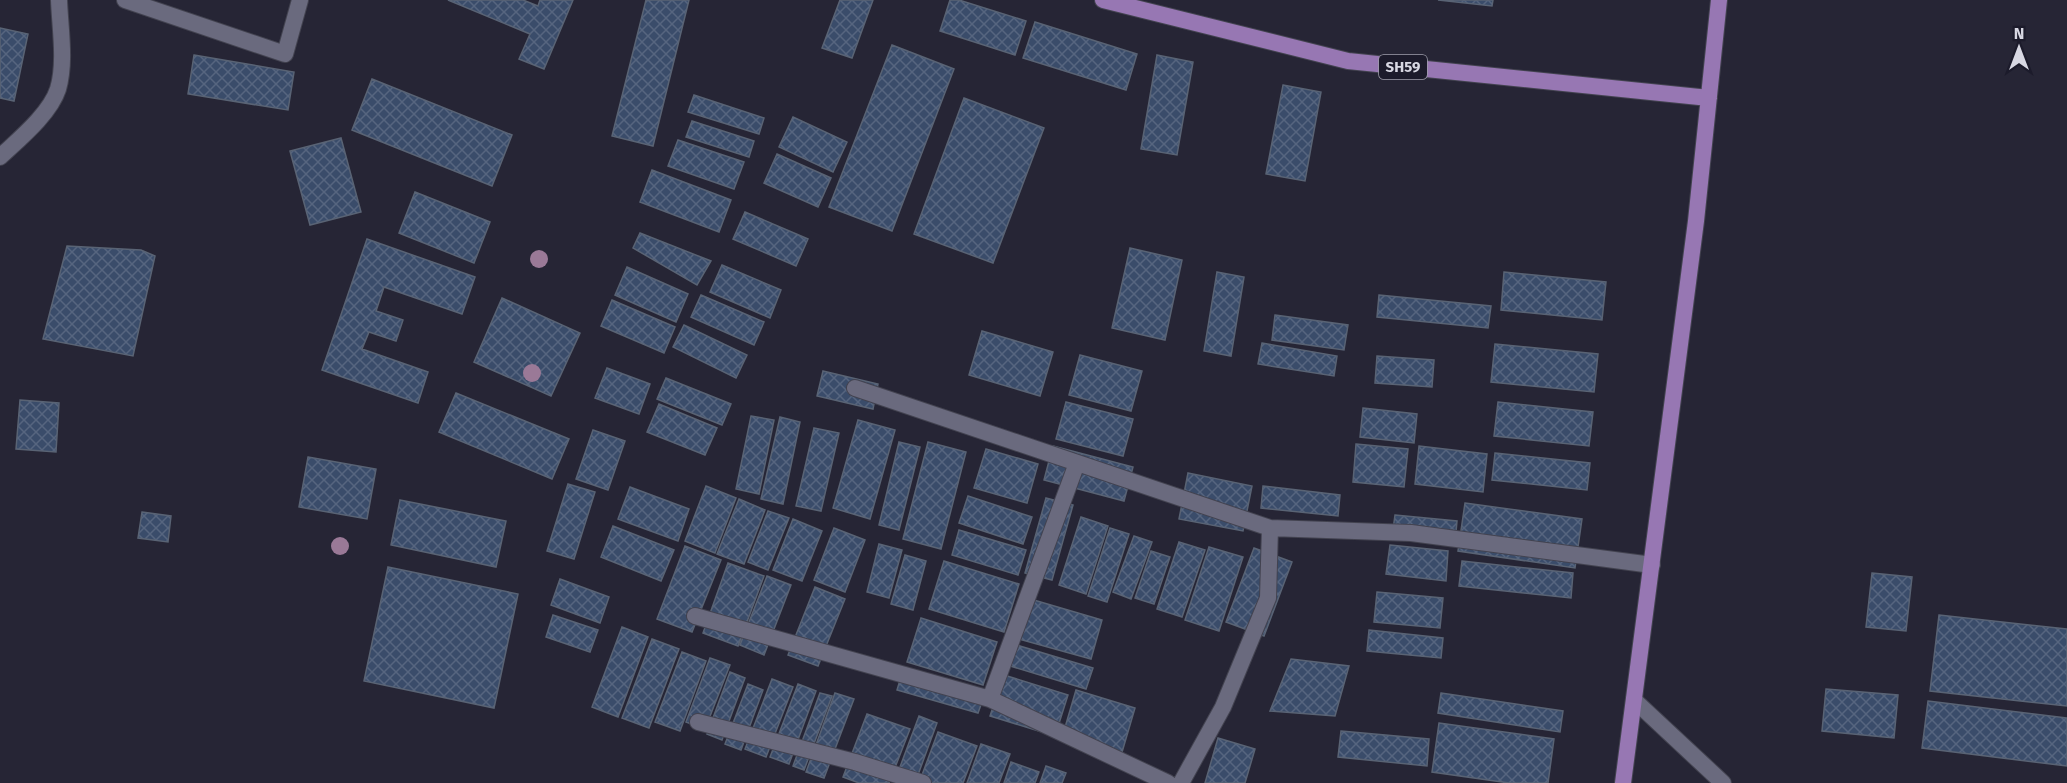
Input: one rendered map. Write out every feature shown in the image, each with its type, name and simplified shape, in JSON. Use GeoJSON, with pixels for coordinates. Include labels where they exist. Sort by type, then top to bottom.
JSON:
{"type":"FeatureCollection","features":[{"type":"Feature","properties":{"kind":"main road","name":"SH59"},"geometry":{"type":"LineString","coordinates":[[1103,0],[1348,61],[1709,98]]}},
{"type":"Feature","properties":{"kind":"main road"},"geometry":{"type":"LineString","coordinates":[[1623,783],[1696,221],[1719,0]]}},
{"type":"Feature","properties":{"kind":"street"},"geometry":{"type":"LineString","coordinates":[[0,157],[38,122],[57,91],[61,61],[59,0]]}},
{"type":"Feature","properties":{"kind":"street"},"geometry":{"type":"LineString","coordinates":[[125,0],[285,54],[300,0]]}},
{"type":"Feature","properties":{"kind":"street"},"geometry":{"type":"LineString","coordinates":[[855,388],[1270,528],[1412,533],[1652,565]]}},
{"type":"Feature","properties":{"kind":"street"},"geometry":{"type":"LineString","coordinates":[[990,699],[1077,463]]}},
{"type":"Feature","properties":{"kind":"street"},"geometry":{"type":"LineString","coordinates":[[1181,783],[1223,708],[1268,598],[1270,528]]}},
{"type":"Feature","properties":{"kind":"street"},"geometry":{"type":"LineString","coordinates":[[695,616],[990,699],[1168,783]]}},
{"type":"Feature","properties":{"kind":"street"},"geometry":{"type":"LineString","coordinates":[[1634,700],[1723,783]]}},
{"type":"Feature","properties":{"kind":"street"},"geometry":{"type":"LineString","coordinates":[[698,722],[855,762],[922,783]]}},
{"type":"Feature","properties":{"kind":"building"},"geometry":{"type":"Polygon","coordinates":[[[448,0],[523,0],[538,6],[540,0],[573,0],[544,69],[519,59],[530,34],[448,0]]]}},
{"type":"Feature","properties":{"kind":"building"},"geometry":{"type":"Polygon","coordinates":[[[646,0],[689,0],[653,146],[612,136],[646,0]]]}},
{"type":"Feature","properties":{"kind":"building"},"geometry":{"type":"Polygon","coordinates":[[[840,0],[873,0],[852,58],[822,48],[840,0]]]}},
{"type":"Feature","properties":{"kind":"building"},"geometry":{"type":"Polygon","coordinates":[[[950,0],[959,0],[1026,21],[1015,55],[940,31],[950,0]]]}},
{"type":"Feature","properties":{"kind":"building"},"geometry":{"type":"Polygon","coordinates":[[[1438,0],[1493,0],[1492,6],[1438,0]]]}},
{"type":"Feature","properties":{"kind":"building"},"geometry":{"type":"Polygon","coordinates":[[[1035,22],[1137,54],[1126,90],[1023,58],[1035,22]]]}},
{"type":"Feature","properties":{"kind":"building"},"geometry":{"type":"Polygon","coordinates":[[[0,28],[28,34],[14,101],[0,98],[0,28]]]}},
{"type":"Feature","properties":{"kind":"building"},"geometry":{"type":"Polygon","coordinates":[[[892,45],[954,69],[892,231],[829,207],[892,45]]]}},
{"type":"Feature","properties":{"kind":"building"},"geometry":{"type":"Polygon","coordinates":[[[194,55],[294,72],[288,110],[188,94],[194,55]]]}},
{"type":"Feature","properties":{"kind":"building"},"geometry":{"type":"Polygon","coordinates":[[[1157,55],[1193,62],[1177,155],[1141,149],[1157,55]]]}},
{"type":"Feature","properties":{"kind":"building"},"geometry":{"type":"Polygon","coordinates":[[[372,79],[512,135],[492,186],[352,130],[372,79]]]}},
{"type":"Feature","properties":{"kind":"building"},"geometry":{"type":"Polygon","coordinates":[[[1283,85],[1321,92],[1305,181],[1266,174],[1283,85]]]}},
{"type":"Feature","properties":{"kind":"building"},"geometry":{"type":"Polygon","coordinates":[[[694,95],[764,118],[759,134],[688,112],[694,95]]]}},
{"type":"Feature","properties":{"kind":"building"},"geometry":{"type":"Polygon","coordinates":[[[964,98],[1044,128],[993,263],[914,234],[964,98]]]}},
{"type":"Feature","properties":{"kind":"building"},"geometry":{"type":"Polygon","coordinates":[[[793,117],[847,142],[833,172],[779,147],[793,117]]]}},
{"type":"Feature","properties":{"kind":"building"},"geometry":{"type":"Polygon","coordinates":[[[692,121],[754,141],[749,157],[686,137],[692,121]]]}},
{"type":"Feature","properties":{"kind":"building"},"geometry":{"type":"Polygon","coordinates":[[[341,138],[361,212],[310,225],[290,151],[341,138]]]}},
{"type":"Feature","properties":{"kind":"building"},"geometry":{"type":"Polygon","coordinates":[[[678,140],[744,162],[734,189],[668,166],[678,140]]]}},
{"type":"Feature","properties":{"kind":"building"},"geometry":{"type":"Polygon","coordinates":[[[777,154],[831,178],[818,207],[764,183],[777,154]]]}},
{"type":"Feature","properties":{"kind":"building"},"geometry":{"type":"Polygon","coordinates":[[[652,170],[731,200],[719,232],[640,202],[652,170]]]}},
{"type":"Feature","properties":{"kind":"building"},"geometry":{"type":"Polygon","coordinates":[[[415,192],[490,222],[474,263],[399,233],[415,192]]]}},
{"type":"Feature","properties":{"kind":"building"},"geometry":{"type":"Polygon","coordinates":[[[745,212],[808,239],[796,266],[733,239],[745,212]]]}},
{"type":"Feature","properties":{"kind":"building"},"geometry":{"type":"Polygon","coordinates":[[[640,233],[711,261],[697,285],[633,248],[640,233]]]}},
{"type":"Feature","properties":{"kind":"building"},"geometry":{"type":"Polygon","coordinates":[[[367,239],[475,277],[462,314],[384,287],[376,311],[403,320],[396,341],[369,332],[362,349],[428,372],[418,403],[322,370],[367,239]]]}},
{"type":"Feature","properties":{"kind":"building"},"geometry":{"type":"Polygon","coordinates":[[[67,246],[141,250],[155,256],[133,356],[43,339],[67,246]]]}},
{"type":"Feature","properties":{"kind":"building"},"geometry":{"type":"Polygon","coordinates":[[[1130,248],[1182,260],[1165,340],[1112,328],[1130,248]]]}},
{"type":"Feature","properties":{"kind":"building"},"geometry":{"type":"Polygon","coordinates":[[[722,265],[781,290],[770,318],[710,292],[722,265]]]}},
{"type":"Feature","properties":{"kind":"building"},"geometry":{"type":"Polygon","coordinates":[[[627,267],[688,294],[676,322],[615,295],[627,267]]]}},
{"type":"Feature","properties":{"kind":"building"},"geometry":{"type":"Polygon","coordinates":[[[1217,272],[1244,277],[1231,356],[1204,351],[1217,272]]]}},
{"type":"Feature","properties":{"kind":"building"},"geometry":{"type":"Polygon","coordinates":[[[1504,272],[1606,282],[1602,320],[1501,310],[1504,272]]]}},
{"type":"Feature","properties":{"kind":"building"},"geometry":{"type":"Polygon","coordinates":[[[701,295],[764,322],[754,345],[691,317],[701,295]]]}},
{"type":"Feature","properties":{"kind":"building"},"geometry":{"type":"Polygon","coordinates":[[[1379,295],[1491,306],[1488,328],[1377,317],[1379,295]]]}},
{"type":"Feature","properties":{"kind":"building"},"geometry":{"type":"Polygon","coordinates":[[[502,298],[580,333],[551,396],[474,362],[502,298]]]}},
{"type":"Feature","properties":{"kind":"building"},"geometry":{"type":"Polygon","coordinates":[[[612,300],[675,327],[664,353],[601,326],[612,300]]]}},
{"type":"Feature","properties":{"kind":"building"},"geometry":{"type":"Polygon","coordinates":[[[1275,315],[1348,325],[1344,350],[1272,340],[1275,315]]]}},
{"type":"Feature","properties":{"kind":"building"},"geometry":{"type":"Polygon","coordinates":[[[684,325],[747,355],[736,378],[673,347],[684,325]]]}},
{"type":"Feature","properties":{"kind":"building"},"geometry":{"type":"Polygon","coordinates":[[[982,331],[1053,352],[1040,396],[969,375],[982,331]]]}},
{"type":"Feature","properties":{"kind":"building"},"geometry":{"type":"Polygon","coordinates":[[[1262,343],[1337,356],[1334,376],[1258,364],[1262,343]]]}},
{"type":"Feature","properties":{"kind":"building"},"geometry":{"type":"Polygon","coordinates":[[[1495,344],[1598,354],[1594,392],[1491,382],[1495,344]]]}},
{"type":"Feature","properties":{"kind":"building"},"geometry":{"type":"Polygon","coordinates":[[[1080,355],[1142,371],[1131,411],[1069,395],[1080,355]]]}},
{"type":"Feature","properties":{"kind":"building"},"geometry":{"type":"Polygon","coordinates":[[[1377,356],[1434,360],[1432,387],[1375,383],[1377,356]]]}},
{"type":"Feature","properties":{"kind":"building"},"geometry":{"type":"Polygon","coordinates":[[[607,368],[650,384],[639,414],[595,398],[607,368]]]}},
{"type":"Feature","properties":{"kind":"building"},"geometry":{"type":"Polygon","coordinates":[[[823,371],[878,384],[873,409],[817,396],[823,371]]]}},
{"type":"Feature","properties":{"kind":"building"},"geometry":{"type":"Polygon","coordinates":[[[666,378],[731,404],[722,425],[657,399],[666,378]]]}},
{"type":"Feature","properties":{"kind":"building"},"geometry":{"type":"Polygon","coordinates":[[[456,393],[569,439],[552,479],[439,432],[456,393]]]}},
{"type":"Feature","properties":{"kind":"building"},"geometry":{"type":"Polygon","coordinates":[[[20,400],[59,403],[56,452],[16,449],[20,400]]]}},
{"type":"Feature","properties":{"kind":"building"},"geometry":{"type":"Polygon","coordinates":[[[1066,402],[1133,419],[1123,456],[1056,439],[1066,402]]]}},
{"type":"Feature","properties":{"kind":"building"},"geometry":{"type":"Polygon","coordinates":[[[1498,402],[1593,412],[1589,446],[1494,436],[1498,402]]]}},
{"type":"Feature","properties":{"kind":"building"},"geometry":{"type":"Polygon","coordinates":[[[659,404],[717,428],[705,455],[647,432],[659,404]]]}},
{"type":"Feature","properties":{"kind":"building"},"geometry":{"type":"Polygon","coordinates":[[[1363,408],[1417,414],[1414,443],[1360,437],[1363,408]]]}},
{"type":"Feature","properties":{"kind":"building"},"geometry":{"type":"Polygon","coordinates":[[[751,416],[774,420],[759,494],[736,489],[751,416]]]}},
{"type":"Feature","properties":{"kind":"building"},"geometry":{"type":"Polygon","coordinates":[[[780,417],[800,422],[783,504],[761,499],[780,417]]]}},
{"type":"Feature","properties":{"kind":"building"},"geometry":{"type":"Polygon","coordinates":[[[858,420],[895,430],[870,519],[833,508],[858,420]]]}},
{"type":"Feature","properties":{"kind":"building"},"geometry":{"type":"Polygon","coordinates":[[[814,428],[839,433],[821,511],[796,506],[814,428]]]}},
{"type":"Feature","properties":{"kind":"building"},"geometry":{"type":"Polygon","coordinates":[[[593,430],[625,441],[608,490],[576,479],[593,430]]]}},
{"type":"Feature","properties":{"kind":"building"},"geometry":{"type":"Polygon","coordinates":[[[899,442],[920,447],[899,530],[879,525],[899,442]]]}},
{"type":"Feature","properties":{"kind":"building"},"geometry":{"type":"Polygon","coordinates":[[[928,442],[966,452],[941,549],[903,539],[928,442]]]}},
{"type":"Feature","properties":{"kind":"building"},"geometry":{"type":"Polygon","coordinates":[[[1356,444],[1408,449],[1404,487],[1353,482],[1356,444]]]}},
{"type":"Feature","properties":{"kind":"building"},"geometry":{"type":"Polygon","coordinates":[[[1053,446],[1133,467],[1124,501],[1044,480],[1053,446]]]}},
{"type":"Feature","properties":{"kind":"building"},"geometry":{"type":"Polygon","coordinates":[[[1419,446],[1487,454],[1483,492],[1415,484],[1419,446]]]}},
{"type":"Feature","properties":{"kind":"building"},"geometry":{"type":"Polygon","coordinates":[[[986,449],[1038,464],[1027,503],[974,488],[986,449]]]}},
{"type":"Feature","properties":{"kind":"building"},"geometry":{"type":"Polygon","coordinates":[[[1495,453],[1590,463],[1587,490],[1492,480],[1495,453]]]}},
{"type":"Feature","properties":{"kind":"building"},"geometry":{"type":"Polygon","coordinates":[[[308,457],[376,469],[367,519],[299,507],[308,457]]]}},
{"type":"Feature","properties":{"kind":"building"},"geometry":{"type":"Polygon","coordinates":[[[1188,473],[1252,486],[1243,531],[1179,519],[1188,473]]]}},
{"type":"Feature","properties":{"kind":"building"},"geometry":{"type":"Polygon","coordinates":[[[568,484],[595,492],[574,559],[547,551],[568,484]]]}},
{"type":"Feature","properties":{"kind":"building"},"geometry":{"type":"Polygon","coordinates":[[[706,486],[736,498],[715,553],[685,541],[706,486]]]}},
{"type":"Feature","properties":{"kind":"building"},"geometry":{"type":"Polygon","coordinates":[[[1263,486],[1340,495],[1338,516],[1261,508],[1263,486]]]}},
{"type":"Feature","properties":{"kind":"building"},"geometry":{"type":"Polygon","coordinates":[[[630,487],[689,509],[678,541],[618,519],[630,487]]]}},
{"type":"Feature","properties":{"kind":"building"},"geometry":{"type":"Polygon","coordinates":[[[968,496],[1032,517],[1023,544],[959,523],[968,496]]]}},
{"type":"Feature","properties":{"kind":"building"},"geometry":{"type":"Polygon","coordinates":[[[1046,498],[1073,505],[1052,580],[1025,573],[1046,498]]]}},
{"type":"Feature","properties":{"kind":"building"},"geometry":{"type":"Polygon","coordinates":[[[739,499],[765,510],[744,564],[717,554],[739,499]]]}},
{"type":"Feature","properties":{"kind":"building"},"geometry":{"type":"Polygon","coordinates":[[[400,500],[506,521],[496,567],[391,545],[400,500]]]}},
{"type":"Feature","properties":{"kind":"building"},"geometry":{"type":"Polygon","coordinates":[[[1465,503],[1582,519],[1575,568],[1458,551],[1465,503]]]}},
{"type":"Feature","properties":{"kind":"building"},"geometry":{"type":"Polygon","coordinates":[[[768,511],[789,518],[768,570],[748,562],[768,511]]]}},
{"type":"Feature","properties":{"kind":"building"},"geometry":{"type":"Polygon","coordinates":[[[142,512],[171,516],[168,542],[138,538],[142,512]]]}},
{"type":"Feature","properties":{"kind":"building"},"geometry":{"type":"Polygon","coordinates":[[[1395,515],[1457,521],[1455,543],[1392,537],[1395,515]]]}},
{"type":"Feature","properties":{"kind":"building"},"geometry":{"type":"Polygon","coordinates":[[[1081,517],[1108,526],[1086,594],[1059,585],[1081,517]]]}},
{"type":"Feature","properties":{"kind":"building"},"geometry":{"type":"Polygon","coordinates":[[[793,519],[822,531],[802,581],[773,570],[793,519]]]}},
{"type":"Feature","properties":{"kind":"building"},"geometry":{"type":"Polygon","coordinates":[[[613,526],[674,550],[661,581],[601,557],[613,526]]]}},
{"type":"Feature","properties":{"kind":"building"},"geometry":{"type":"Polygon","coordinates":[[[834,528],[865,540],[845,592],[814,580],[834,528]]]}},
{"type":"Feature","properties":{"kind":"building"},"geometry":{"type":"Polygon","coordinates":[[[1110,528],[1129,534],[1107,602],[1088,596],[1110,528]]]}},
{"type":"Feature","properties":{"kind":"building"},"geometry":{"type":"Polygon","coordinates":[[[959,530],[1026,550],[1018,575],[952,555],[959,530]]]}},
{"type":"Feature","properties":{"kind":"building"},"geometry":{"type":"Polygon","coordinates":[[[1134,536],[1152,542],[1131,599],[1113,592],[1134,536]]]}},
{"type":"Feature","properties":{"kind":"building"},"geometry":{"type":"Polygon","coordinates":[[[1179,542],[1205,550],[1182,617],[1157,609],[1179,542]]]}},
{"type":"Feature","properties":{"kind":"building"},"geometry":{"type":"Polygon","coordinates":[[[879,544],[902,550],[889,598],[867,592],[879,544]]]}},
{"type":"Feature","properties":{"kind":"building"},"geometry":{"type":"Polygon","coordinates":[[[1390,545],[1448,551],[1446,581],[1386,574],[1390,545]]]}},
{"type":"Feature","properties":{"kind":"building"},"geometry":{"type":"Polygon","coordinates":[[[685,546],[721,560],[692,632],[657,619],[685,546]]]}},
{"type":"Feature","properties":{"kind":"building"},"geometry":{"type":"Polygon","coordinates":[[[1209,547],[1243,557],[1219,631],[1185,620],[1209,547]]]}},
{"type":"Feature","properties":{"kind":"building"},"geometry":{"type":"Polygon","coordinates":[[[1254,548],[1292,562],[1264,636],[1226,622],[1254,548]]]}},
{"type":"Feature","properties":{"kind":"building"},"geometry":{"type":"Polygon","coordinates":[[[1151,551],[1170,557],[1154,604],[1135,598],[1151,551]]]}},
{"type":"Feature","properties":{"kind":"building"},"geometry":{"type":"Polygon","coordinates":[[[905,555],[926,561],[913,610],[891,604],[905,555]]]}},
{"type":"Feature","properties":{"kind":"building"},"geometry":{"type":"Polygon","coordinates":[[[944,561],[1019,584],[1004,632],[929,609],[944,561]]]}},
{"type":"Feature","properties":{"kind":"building"},"geometry":{"type":"Polygon","coordinates":[[[1462,561],[1573,573],[1571,598],[1459,586],[1462,561]]]}},
{"type":"Feature","properties":{"kind":"building"},"geometry":{"type":"Polygon","coordinates":[[[728,563],[764,576],[738,646],[703,633],[728,563]]]}},
{"type":"Feature","properties":{"kind":"building"},"geometry":{"type":"Polygon","coordinates":[[[388,567],[518,594],[494,708],[364,681],[388,567]]]}},
{"type":"Feature","properties":{"kind":"building"},"geometry":{"type":"Polygon","coordinates":[[[1872,573],[1912,577],[1906,631],[1866,627],[1872,573]]]}},
{"type":"Feature","properties":{"kind":"building"},"geometry":{"type":"Polygon","coordinates":[[[767,576],[791,585],[764,655],[740,645],[767,576]]]}},
{"type":"Feature","properties":{"kind":"building"},"geometry":{"type":"Polygon","coordinates":[[[560,579],[609,597],[600,623],[551,605],[560,579]]]}},
{"type":"Feature","properties":{"kind":"building"},"geometry":{"type":"Polygon","coordinates":[[[815,587],[845,599],[818,666],[788,655],[815,587]]]}},
{"type":"Feature","properties":{"kind":"building"},"geometry":{"type":"Polygon","coordinates":[[[1377,592],[1443,598],[1440,628],[1374,622],[1377,592]]]}},
{"type":"Feature","properties":{"kind":"building"},"geometry":{"type":"Polygon","coordinates":[[[1027,598],[1102,620],[1091,659],[1015,638],[1027,598]]]}},
{"type":"Feature","properties":{"kind":"building"},"geometry":{"type":"Polygon","coordinates":[[[553,615],[598,630],[590,652],[546,637],[553,615]]]}},
{"type":"Feature","properties":{"kind":"building"},"geometry":{"type":"Polygon","coordinates":[[[1939,615],[2067,629],[2067,706],[1930,691],[1939,615]]]}},
{"type":"Feature","properties":{"kind":"building"},"geometry":{"type":"Polygon","coordinates":[[[921,618],[997,642],[983,685],[907,662],[921,618]]]}},
{"type":"Feature","properties":{"kind":"building"},"geometry":{"type":"Polygon","coordinates":[[[622,627],[648,637],[618,717],[592,707],[622,627]]]}},
{"type":"Feature","properties":{"kind":"building"},"geometry":{"type":"Polygon","coordinates":[[[1369,630],[1443,638],[1441,658],[1367,651],[1369,630]]]}},
{"type":"Feature","properties":{"kind":"building"},"geometry":{"type":"Polygon","coordinates":[[[652,639],[679,649],[649,728],[622,718],[652,639]]]}},
{"type":"Feature","properties":{"kind":"building"},"geometry":{"type":"Polygon","coordinates":[[[1013,644],[1093,668],[1086,689],[1007,665],[1013,644]]]}},
{"type":"Feature","properties":{"kind":"building"},"geometry":{"type":"Polygon","coordinates":[[[682,652],[706,661],[680,731],[655,722],[682,652]]]}},
{"type":"Feature","properties":{"kind":"building"},"geometry":{"type":"Polygon","coordinates":[[[710,658],[730,665],[705,729],[686,722],[710,658]]]}},
{"type":"Feature","properties":{"kind":"building"},"geometry":{"type":"Polygon","coordinates":[[[1291,659],[1349,666],[1335,716],[1270,711],[1291,659]]]}},
{"type":"Feature","properties":{"kind":"building"},"geometry":{"type":"Polygon","coordinates":[[[904,667],[986,691],[978,713],[897,690],[904,667]]]}},
{"type":"Feature","properties":{"kind":"building"},"geometry":{"type":"Polygon","coordinates":[[[730,672],[745,678],[722,740],[707,734],[730,672]]]}},
{"type":"Feature","properties":{"kind":"building"},"geometry":{"type":"Polygon","coordinates":[[[1004,675],[1068,695],[1055,736],[990,716],[1004,675]]]}},
{"type":"Feature","properties":{"kind":"building"},"geometry":{"type":"Polygon","coordinates":[[[772,679],[793,687],[766,757],[745,749],[772,679]]]}},
{"type":"Feature","properties":{"kind":"building"},"geometry":{"type":"Polygon","coordinates":[[[748,684],[763,690],[741,750],[725,744],[748,684]]]}},
{"type":"Feature","properties":{"kind":"building"},"geometry":{"type":"Polygon","coordinates":[[[798,684],[816,691],[789,764],[770,757],[798,684]]]}},
{"type":"Feature","properties":{"kind":"building"},"geometry":{"type":"Polygon","coordinates":[[[1826,689],[1898,695],[1894,738],[1822,731],[1826,689]]]}},
{"type":"Feature","properties":{"kind":"building"},"geometry":{"type":"Polygon","coordinates":[[[1076,690],[1135,708],[1120,759],[1061,741],[1076,690]]]}},
{"type":"Feature","properties":{"kind":"building"},"geometry":{"type":"Polygon","coordinates":[[[820,693],[832,696],[804,770],[793,766],[820,693]]]}},
{"type":"Feature","properties":{"kind":"building"},"geometry":{"type":"Polygon","coordinates":[[[835,693],[854,699],[824,778],[806,772],[835,693]]]}},
{"type":"Feature","properties":{"kind":"building"},"geometry":{"type":"Polygon","coordinates":[[[1441,693],[1563,711],[1560,732],[1438,713],[1441,693]]]}},
{"type":"Feature","properties":{"kind":"building"},"geometry":{"type":"Polygon","coordinates":[[[1928,701],[2067,718],[2067,766],[1922,748],[1928,701]]]}},
{"type":"Feature","properties":{"kind":"building"},"geometry":{"type":"Polygon","coordinates":[[[867,714],[910,729],[889,783],[859,783],[843,777],[867,714]]]}},
{"type":"Feature","properties":{"kind":"building"},"geometry":{"type":"Polygon","coordinates":[[[919,716],[937,723],[915,783],[894,783],[919,716]]]}},
{"type":"Feature","properties":{"kind":"building"},"geometry":{"type":"Polygon","coordinates":[[[1439,723],[1554,739],[1548,783],[1509,783],[1432,772],[1439,723]]]}},
{"type":"Feature","properties":{"kind":"building"},"geometry":{"type":"Polygon","coordinates":[[[1341,731],[1429,739],[1427,766],[1338,757],[1341,731]]]}},
{"type":"Feature","properties":{"kind":"building"},"geometry":{"type":"Polygon","coordinates":[[[938,732],[977,746],[963,783],[919,783],[938,732]]]}},
{"type":"Feature","properties":{"kind":"building"},"geometry":{"type":"Polygon","coordinates":[[[1218,738],[1255,749],[1245,783],[1205,783],[1218,738]]]}},
{"type":"Feature","properties":{"kind":"building"},"geometry":{"type":"Polygon","coordinates":[[[981,744],[1010,754],[999,783],[967,783],[981,744]]]}},
{"type":"Feature","properties":{"kind":"building"},"geometry":{"type":"Polygon","coordinates":[[[1011,762],[1039,772],[1035,783],[1004,783],[1011,762]]]}},
{"type":"Feature","properties":{"kind":"building"},"geometry":{"type":"Polygon","coordinates":[[[1046,766],[1066,773],[1062,783],[1040,783],[1046,766]]]}}]}
